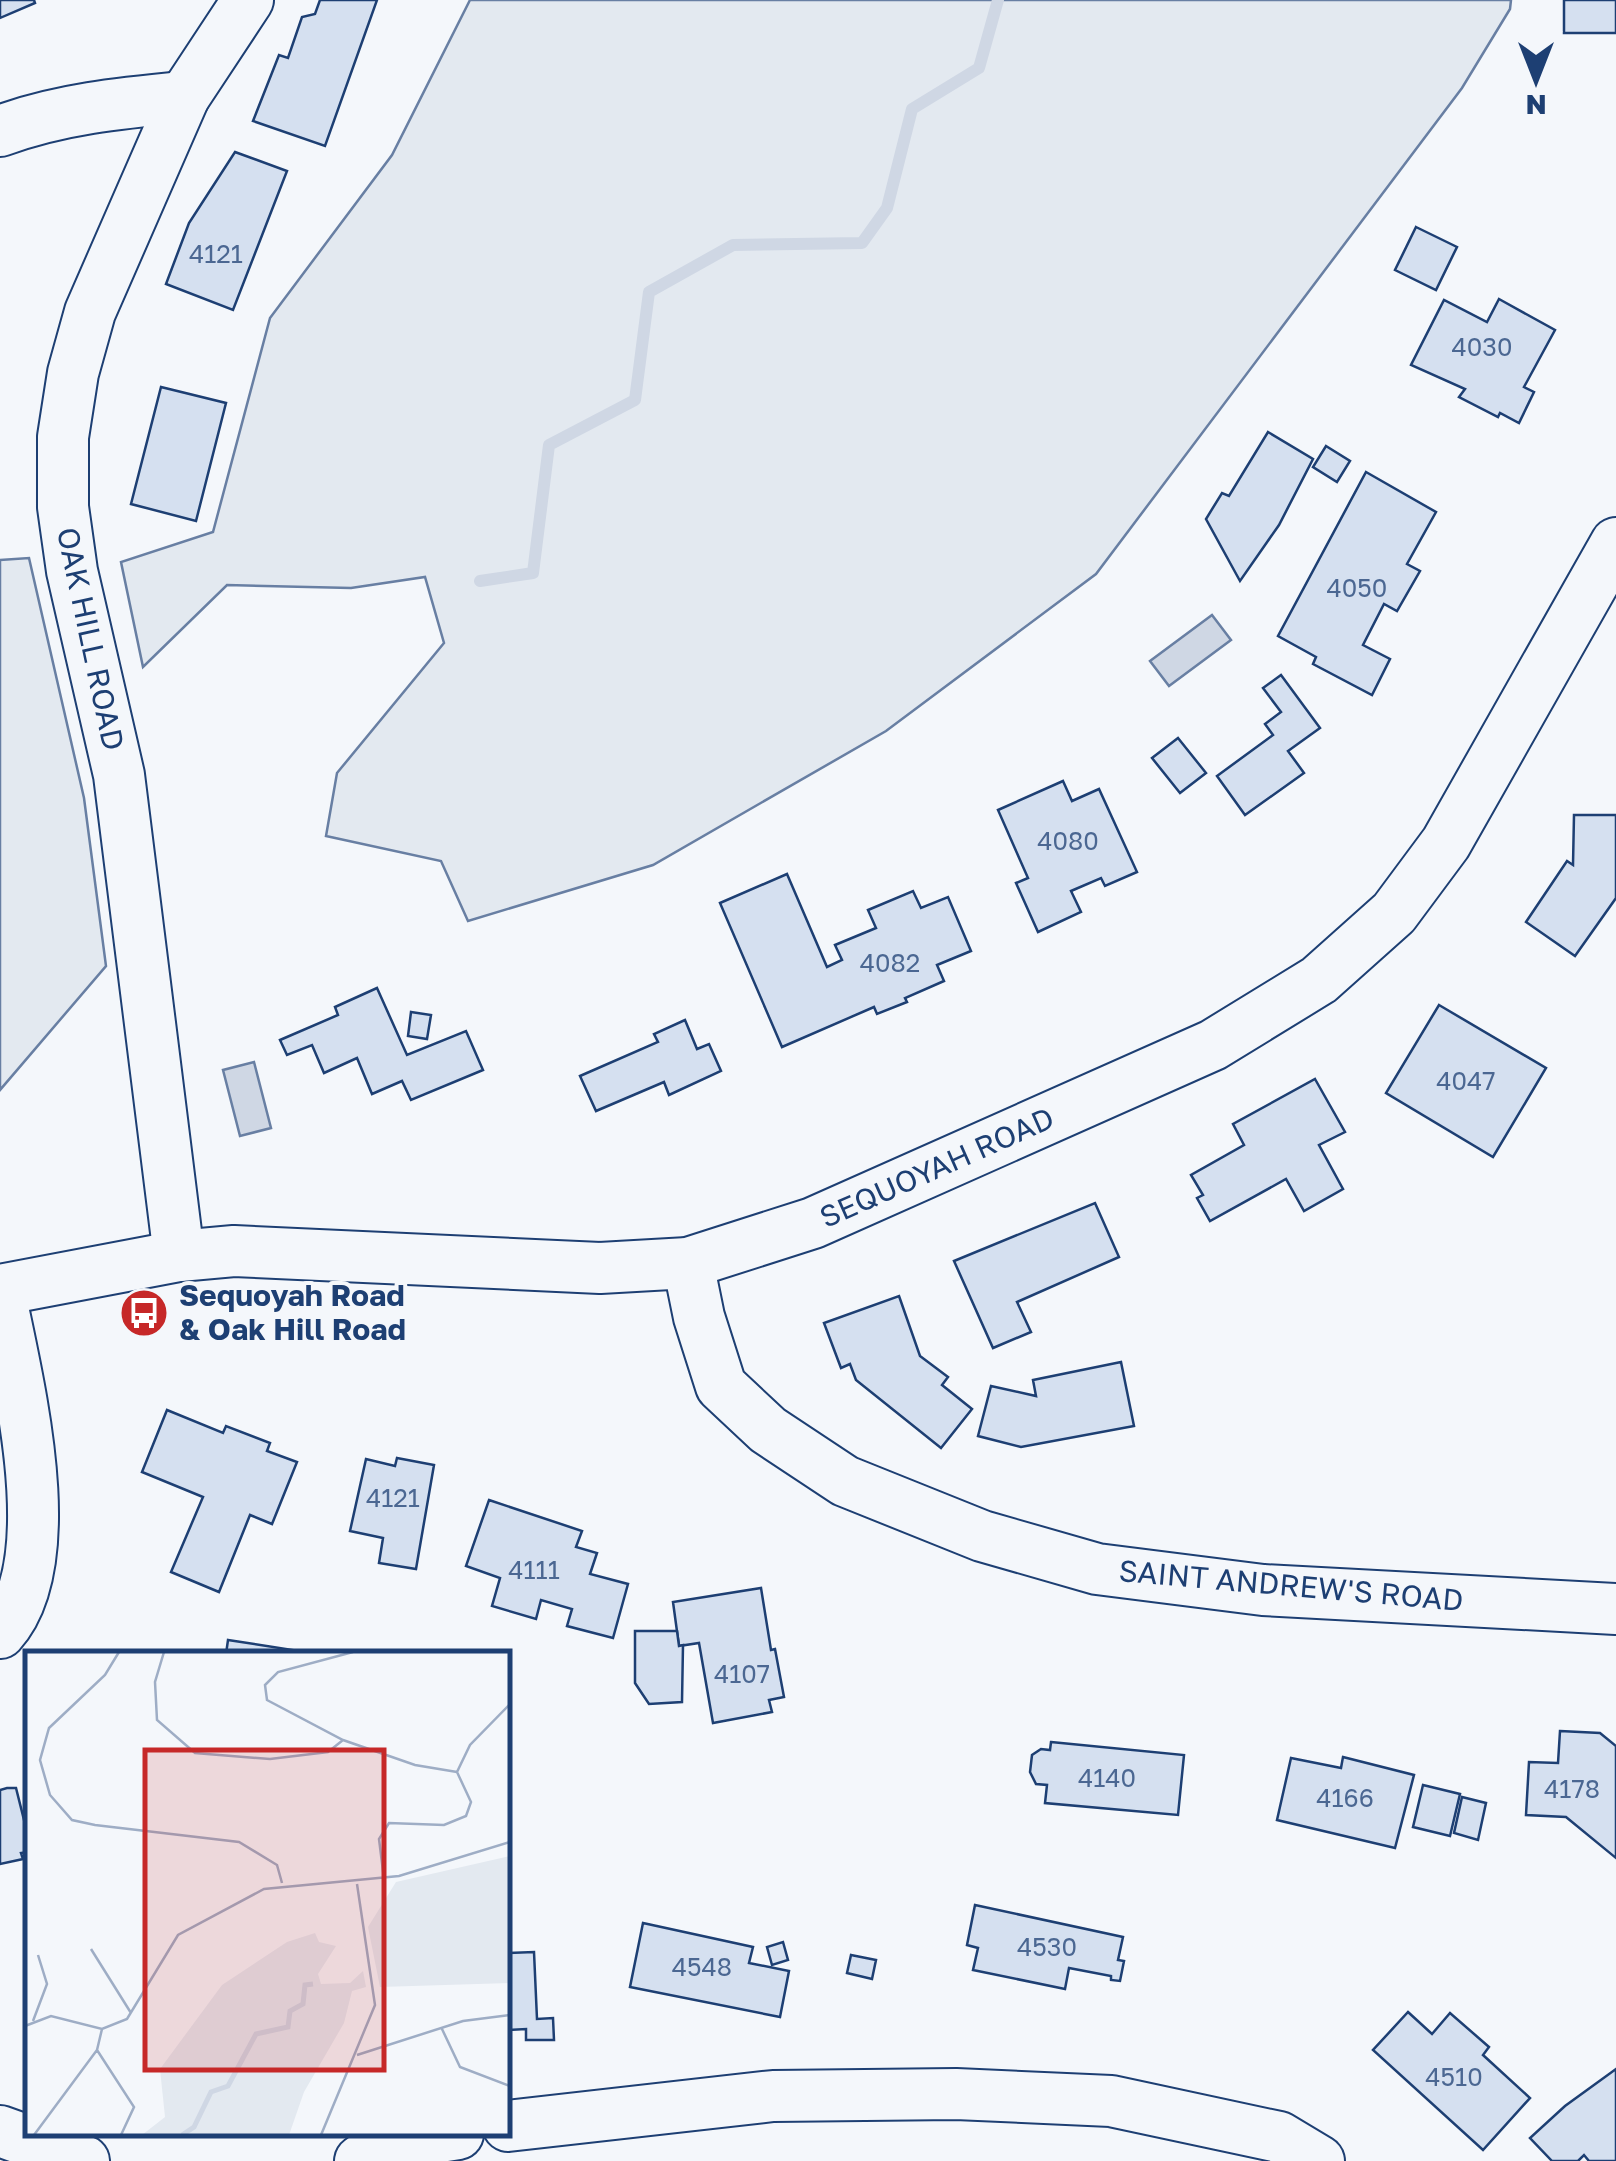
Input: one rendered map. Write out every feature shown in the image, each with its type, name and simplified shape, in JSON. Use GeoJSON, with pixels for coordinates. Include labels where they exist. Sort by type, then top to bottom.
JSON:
{"type":"FeatureCollection","features":[{"type":"Feature","properties":{"kind":"street","name":"OAK HILL ROAD"},"geometry":{"type":"LineString","coordinates":[[180,1256],[119,776],[72,571],[64,506],[63,438],[73,373],[90,312],[184,97],[248,0]]}},
{"type":"Feature","properties":{"kind":"street"},"geometry":{"type":"LineString","coordinates":[[0,132],[30,120],[112,104],[184,97]]}},
{"type":"Feature","properties":{"kind":"street","name":"SEQUOYAH ROAD"},"geometry":{"type":"LineString","coordinates":[[0,1292],[180,1256],[234,1251],[600,1268],[688,1262],[813,1223],[1213,1045],[1319,980],[1394,913],[1446,843],[1616,543]]}},
{"type":"Feature","properties":{"kind":"street","name":"SAINT ANDREW'S ROAD"},"geometry":{"type":"LineString","coordinates":[[688,1262],[699,1317],[721,1386],[768,1430],[846,1481],[982,1536],[1097,1569],[1263,1590],[1616,1609]]}},
{"type":"Feature","properties":{"kind":"street"},"geometry":{"type":"LineString","coordinates":[[0,1292],[23,1414],[34,1503],[32,1560],[10,1622],[0,1633]]}},
{"type":"Feature","properties":{"kind":"street"},"geometry":{"type":"LineString","coordinates":[[510,2126],[773,2096],[1034,2097],[1111,2101],[1280,2137],[1320,2161]]}},
{"type":"Feature","properties":{"kind":"street"},"geometry":{"type":"LineString","coordinates":[[0,2131],[84,2161]]}},
{"type":"Feature","properties":{"kind":"street"},"geometry":{"type":"LineString","coordinates":[[360,2161],[378,2147],[446,2136]]}},
{"type":"Feature","properties":{"kind":"shaded area"},"geometry":{"type":"Polygon","coordinates":[[[470,0],[1511,0],[1510,9],[1462,88],[1096,574],[886,731],[653,865],[468,921],[441,861],[326,836],[337,773],[444,643],[425,577],[351,588],[227,585],[143,667],[121,562],[213,532],[270,318],[392,155],[470,0]]]}},
{"type":"Feature","properties":{"kind":"shaded area"},"geometry":{"type":"Polygon","coordinates":[[[29,558],[84,798],[106,966],[0,1090],[0,560],[29,558]]]}},
{"type":"Feature","properties":{"kind":"shaded area"},"geometry":{"type":"Polygon","coordinates":[[[1212,615],[1231,640],[1169,686],[1150,661],[1212,615]]]}},
{"type":"Feature","properties":{"kind":"shaded area"},"geometry":{"type":"Polygon","coordinates":[[[254,1062],[271,1128],[240,1136],[223,1070],[254,1062]]]}},
{"type":"Feature","properties":{"kind":"building"},"geometry":{"type":"Polygon","coordinates":[[[0,0],[34,0],[35,3],[0,18],[0,0]]]}},
{"type":"Feature","properties":{"kind":"building"},"geometry":{"type":"Polygon","coordinates":[[[320,0],[377,0],[325,146],[253,121],[279,55],[288,58],[302,17],[315,14],[320,0]]]}},
{"type":"Feature","properties":{"kind":"building"},"geometry":{"type":"Polygon","coordinates":[[[1564,0],[1616,0],[1616,33],[1564,33],[1564,0]]]}},
{"type":"Feature","properties":{"kind":"building"},"geometry":{"type":"Polygon","coordinates":[[[235,152],[287,171],[233,310],[166,284],[189,223],[235,152]]]}},
{"type":"Feature","properties":{"kind":"building"},"geometry":{"type":"Polygon","coordinates":[[[1416,227],[1457,247],[1436,290],[1395,270],[1416,227]]]}},
{"type":"Feature","properties":{"kind":"building"},"geometry":{"type":"Polygon","coordinates":[[[1499,299],[1555,330],[1524,387],[1534,392],[1519,423],[1459,397],[1465,389],[1411,365],[1444,300],[1487,322],[1499,299]]]}},
{"type":"Feature","properties":{"kind":"building"},"geometry":{"type":"Polygon","coordinates":[[[161,387],[226,403],[196,521],[131,504],[161,387]]]}},
{"type":"Feature","properties":{"kind":"building"},"geometry":{"type":"Polygon","coordinates":[[[1268,432],[1313,459],[1279,525],[1240,581],[1206,519],[1222,493],[1229,496],[1268,432]]]}},
{"type":"Feature","properties":{"kind":"building"},"geometry":{"type":"Polygon","coordinates":[[[1326,446],[1350,461],[1337,482],[1313,467],[1326,446]]]}},
{"type":"Feature","properties":{"kind":"building"},"geometry":{"type":"Polygon","coordinates":[[[1366,472],[1436,512],[1407,564],[1420,571],[1397,611],[1384,604],[1363,645],[1390,659],[1372,695],[1313,664],[1316,657],[1278,636],[1366,472]]]}},
{"type":"Feature","properties":{"kind":"building"},"geometry":{"type":"Polygon","coordinates":[[[1281,675],[1320,728],[1288,751],[1304,773],[1245,815],[1217,776],[1273,735],[1265,724],[1281,712],[1263,688],[1281,675]]]}},
{"type":"Feature","properties":{"kind":"building"},"geometry":{"type":"Polygon","coordinates":[[[1178,738],[1206,773],[1180,793],[1152,758],[1178,738]]]}},
{"type":"Feature","properties":{"kind":"building"},"geometry":{"type":"Polygon","coordinates":[[[1063,781],[1072,801],[1099,789],[1137,872],[1105,886],[1101,878],[1071,891],[1081,912],[1038,932],[1016,883],[1028,878],[998,810],[1063,781]]]}},
{"type":"Feature","properties":{"kind":"building"},"geometry":{"type":"Polygon","coordinates":[[[1574,815],[1616,815],[1616,898],[1575,956],[1526,922],[1567,861],[1573,865],[1574,815]]]}},
{"type":"Feature","properties":{"kind":"building"},"geometry":{"type":"Polygon","coordinates":[[[787,874],[827,967],[842,960],[835,945],[876,928],[868,910],[913,891],[921,908],[948,897],[971,951],[937,965],[944,981],[905,998],[907,1002],[877,1014],[874,1007],[782,1047],[720,903],[787,874]]]}},
{"type":"Feature","properties":{"kind":"building"},"geometry":{"type":"Polygon","coordinates":[[[377,988],[407,1055],[466,1031],[483,1070],[411,1100],[402,1081],[372,1094],[357,1058],[324,1073],[312,1045],[287,1055],[280,1040],[338,1015],[335,1007],[377,988]]]}},
{"type":"Feature","properties":{"kind":"building"},"geometry":{"type":"Polygon","coordinates":[[[1439,1005],[1546,1068],[1493,1157],[1386,1093],[1439,1005]]]}},
{"type":"Feature","properties":{"kind":"building"},"geometry":{"type":"Polygon","coordinates":[[[411,1012],[431,1015],[427,1039],[408,1036],[411,1012]]]}},
{"type":"Feature","properties":{"kind":"building"},"geometry":{"type":"Polygon","coordinates":[[[685,1020],[697,1049],[709,1044],[721,1071],[669,1095],[664,1082],[596,1111],[580,1076],[658,1042],[654,1034],[685,1020]]]}},
{"type":"Feature","properties":{"kind":"building"},"geometry":{"type":"Polygon","coordinates":[[[1315,1079],[1345,1132],[1319,1145],[1343,1189],[1304,1211],[1286,1179],[1210,1221],[1197,1198],[1203,1195],[1191,1175],[1244,1145],[1233,1124],[1315,1079]]]}},
{"type":"Feature","properties":{"kind":"building"},"geometry":{"type":"Polygon","coordinates":[[[1095,1203],[1119,1257],[1017,1302],[1031,1332],[993,1348],[954,1261],[1095,1203]]]}},
{"type":"Feature","properties":{"kind":"building"},"geometry":{"type":"Polygon","coordinates":[[[899,1296],[920,1356],[948,1377],[942,1385],[972,1409],[941,1448],[856,1380],[850,1364],[841,1368],[824,1323],[899,1296]]]}},
{"type":"Feature","properties":{"kind":"building"},"geometry":{"type":"Polygon","coordinates":[[[1121,1362],[1134,1426],[1021,1447],[978,1436],[991,1386],[1036,1396],[1033,1380],[1121,1362]]]}},
{"type":"Feature","properties":{"kind":"building"},"geometry":{"type":"Polygon","coordinates":[[[167,1410],[223,1433],[226,1426],[270,1443],[267,1451],[297,1462],[272,1524],[250,1515],[219,1592],[171,1572],[203,1497],[142,1472],[167,1410]]]}},
{"type":"Feature","properties":{"kind":"building"},"geometry":{"type":"Polygon","coordinates":[[[397,1458],[434,1465],[416,1569],[379,1563],[383,1538],[350,1531],[366,1459],[395,1466],[397,1458]]]}},
{"type":"Feature","properties":{"kind":"building"},"geometry":{"type":"Polygon","coordinates":[[[489,1500],[582,1531],[576,1547],[597,1553],[590,1574],[628,1584],[613,1638],[567,1626],[572,1609],[541,1600],[536,1619],[492,1606],[500,1578],[466,1566],[489,1500]]]}},
{"type":"Feature","properties":{"kind":"building"},"geometry":{"type":"Polygon","coordinates":[[[761,1588],[771,1650],[775,1649],[784,1697],[769,1700],[772,1712],[713,1723],[699,1643],[679,1646],[673,1602],[761,1588]]]}},
{"type":"Feature","properties":{"kind":"building"},"geometry":{"type":"Polygon","coordinates":[[[635,1631],[677,1631],[679,1646],[683,1645],[682,1702],[649,1704],[635,1683],[635,1631]]]}},
{"type":"Feature","properties":{"kind":"building"},"geometry":{"type":"Polygon","coordinates":[[[228,1640],[299,1651],[226,1651],[228,1640]]]}},
{"type":"Feature","properties":{"kind":"building"},"geometry":{"type":"Polygon","coordinates":[[[1560,1731],[1600,1733],[1616,1746],[1616,1858],[1566,1817],[1526,1815],[1529,1762],[1558,1763],[1560,1731]]]}},
{"type":"Feature","properties":{"kind":"building"},"geometry":{"type":"Polygon","coordinates":[[[1051,1742],[1184,1755],[1178,1815],[1045,1803],[1047,1785],[1036,1784],[1030,1772],[1032,1755],[1041,1749],[1050,1750],[1051,1742]]]}},
{"type":"Feature","properties":{"kind":"building"},"geometry":{"type":"Polygon","coordinates":[[[1343,1757],[1414,1775],[1395,1848],[1277,1820],[1291,1758],[1341,1768],[1343,1757]]]}},
{"type":"Feature","properties":{"kind":"building"},"geometry":{"type":"Polygon","coordinates":[[[1423,1785],[1460,1794],[1450,1836],[1413,1827],[1423,1785]]]}},
{"type":"Feature","properties":{"kind":"building"},"geometry":{"type":"Polygon","coordinates":[[[16,1788],[25,1824],[25,1852],[21,1853],[23,1859],[0,1864],[0,1790],[16,1788]]]}},
{"type":"Feature","properties":{"kind":"building"},"geometry":{"type":"Polygon","coordinates":[[[1462,1797],[1486,1803],[1478,1840],[1454,1833],[1462,1797]]]}},
{"type":"Feature","properties":{"kind":"building"},"geometry":{"type":"Polygon","coordinates":[[[975,1905],[1123,1937],[1118,1960],[1124,1961],[1120,1981],[1069,1968],[1065,1989],[973,1970],[978,1948],[967,1945],[975,1905]]]}},
{"type":"Feature","properties":{"kind":"building"},"geometry":{"type":"Polygon","coordinates":[[[643,1923],[753,1947],[749,1963],[789,1971],[780,2017],[630,1987],[643,1923]]]}},
{"type":"Feature","properties":{"kind":"building"},"geometry":{"type":"Polygon","coordinates":[[[783,1942],[788,1960],[772,1965],[767,1947],[783,1942]]]}},
{"type":"Feature","properties":{"kind":"building"},"geometry":{"type":"Polygon","coordinates":[[[534,1952],[537,2019],[553,2018],[554,2040],[526,2040],[526,2029],[510,2030],[510,1953],[534,1952]]]}},
{"type":"Feature","properties":{"kind":"building"},"geometry":{"type":"Polygon","coordinates":[[[851,1955],[876,1960],[872,1979],[847,1973],[851,1955]]]}},
{"type":"Feature","properties":{"kind":"building"},"geometry":{"type":"Polygon","coordinates":[[[1408,2012],[1432,2034],[1450,2013],[1489,2047],[1483,2055],[1530,2098],[1483,2150],[1373,2050],[1408,2012]]]}},
{"type":"Feature","properties":{"kind":"building"},"geometry":{"type":"Polygon","coordinates":[[[1616,2069],[1616,2161],[1589,2161],[1584,2155],[1578,2161],[1552,2161],[1530,2138],[1565,2106],[1616,2069]]]}},
{"type":"Feature","properties":{"kind":"waterway"},"geometry":{"type":"LineString","coordinates":[[480,581],[533,573],[549,445],[635,400],[649,292],[733,245],[862,243],[887,208],[912,109],[979,68],[998,0]]}},
{"type":"Feature","properties":{"kind":"place","name":"Sequoyah Road & Oak Hill Road"},"geometry":{"type":"Point","coordinates":[144,1313]}}]}
